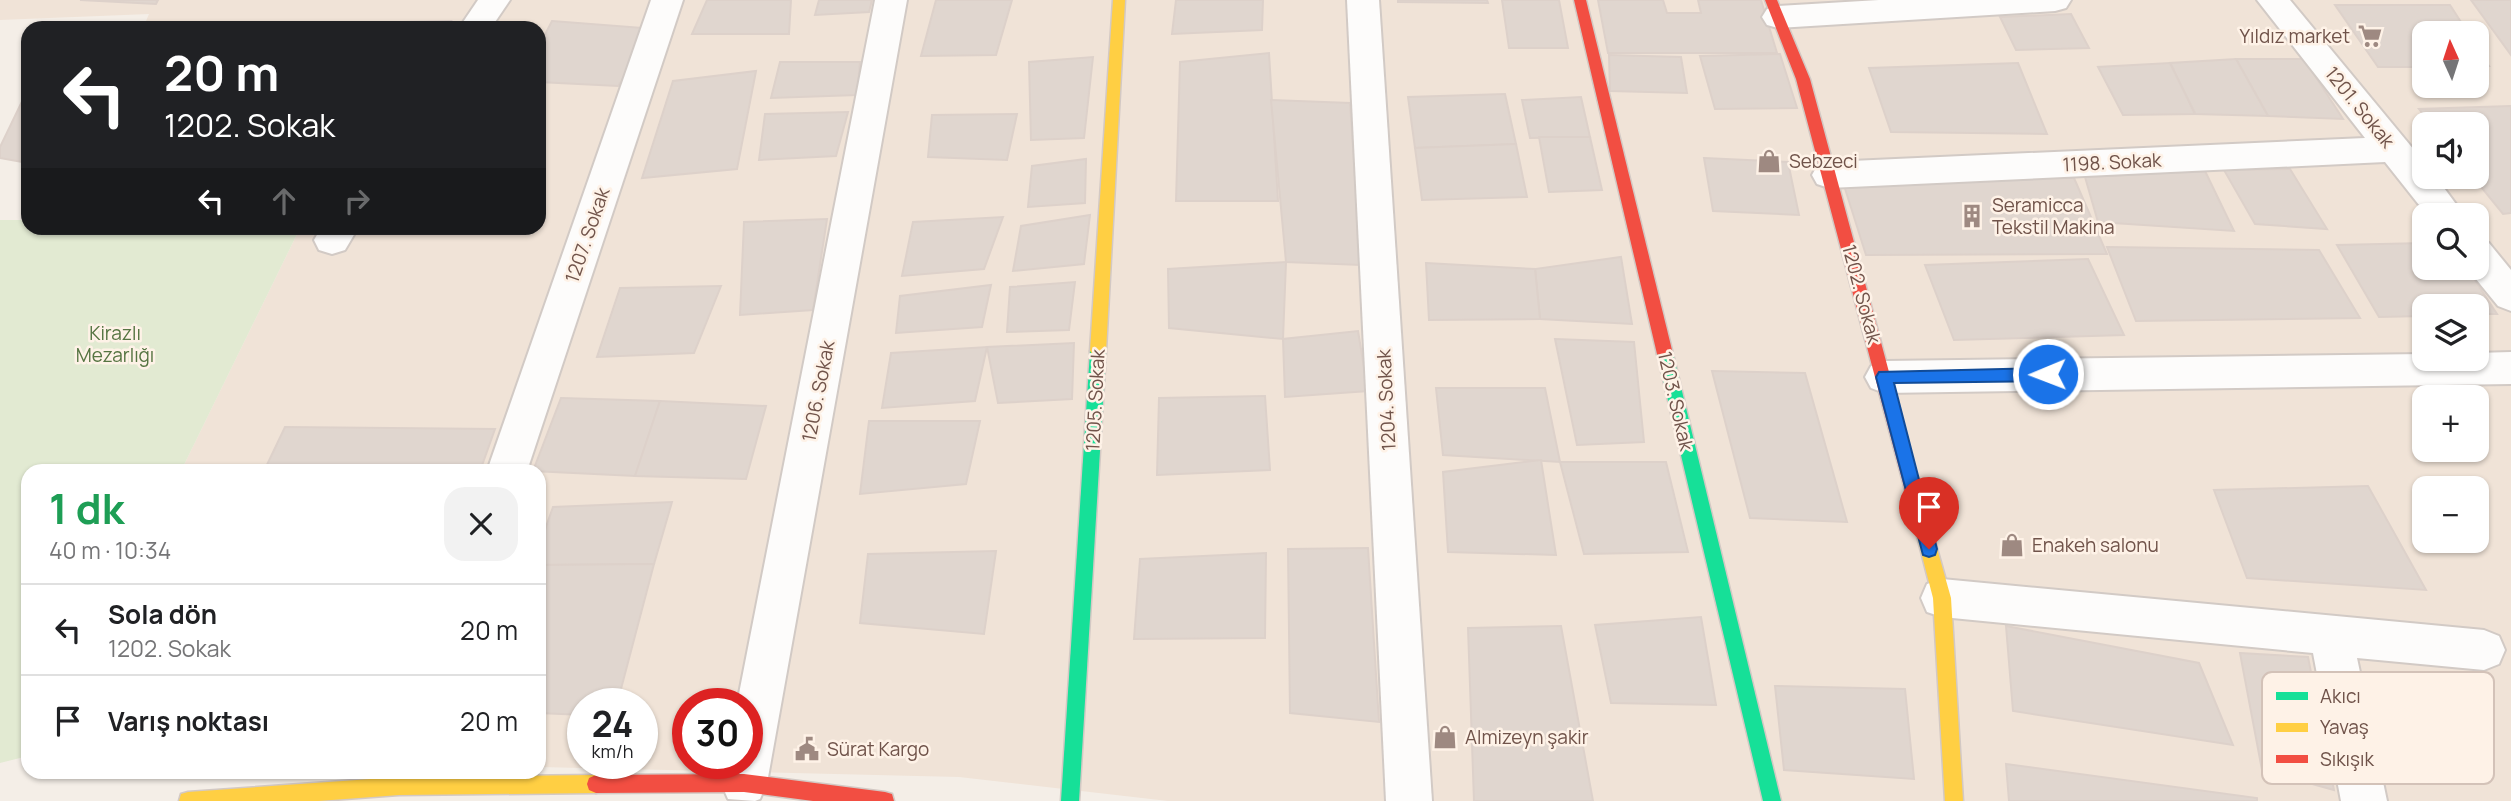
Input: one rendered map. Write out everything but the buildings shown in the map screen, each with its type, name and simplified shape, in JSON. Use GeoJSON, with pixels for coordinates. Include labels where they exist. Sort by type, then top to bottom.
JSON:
{"type":"FeatureCollection","features":[{"type":"Feature","properties":{"kind":"street"},"geometry":{"type":"LineString","coordinates":[[480,21],[494,0]]}},
{"type":"Feature","properties":{"kind":"street","name":"1207. Sokak"},"geometry":{"type":"LineString","coordinates":[[509,464],[667,0]]}},
{"type":"Feature","properties":{"kind":"street","name":"1206. Sokak"},"geometry":{"type":"LineString","coordinates":[[744,783],[891,0]]}},
{"type":"Feature","properties":{"kind":"street","name":"1205. Sokak"},"geometry":{"type":"LineString","coordinates":[[1070,801],[1119,0]]}},
{"type":"Feature","properties":{"kind":"street","name":"1204. Sokak"},"geometry":{"type":"LineString","coordinates":[[1363,0],[1409,801]]}},
{"type":"Feature","properties":{"kind":"street","name":"1203. Sokak"},"geometry":{"type":"LineString","coordinates":[[1580,0],[1772,801]]}},
{"type":"Feature","properties":{"kind":"street"},"geometry":{"type":"LineString","coordinates":[[1775,9],[2055,0]]}},
{"type":"Feature","properties":{"kind":"street","name":"1201. Sokak"},"geometry":{"type":"LineString","coordinates":[[2273,0],[2437,203]]}},
{"type":"Feature","properties":{"kind":"street","name":"1202. Sokak"},"geometry":{"type":"LineString","coordinates":[[1775,9],[1803,79],[1942,598],[1954,801]]}},
{"type":"Feature","properties":{"kind":"street","name":"1198. Sokak"},"geometry":{"type":"LineString","coordinates":[[1829,175],[2394,149]]}},
{"type":"Feature","properties":{"kind":"street"},"geometry":{"type":"LineString","coordinates":[[2489,269],[2511,296]]}},
{"type":"Feature","properties":{"kind":"street"},"geometry":{"type":"LineString","coordinates":[[1884,377],[2511,368]]}},
{"type":"Feature","properties":{"kind":"street"},"geometry":{"type":"LineString","coordinates":[[1942,598],[2484,650]]}},
{"type":"Feature","properties":{"kind":"street"},"geometry":{"type":"LineString","coordinates":[[2331,635],[2338,672]]}},
{"type":"Feature","properties":{"kind":"street"},"geometry":{"type":"LineString","coordinates":[[188,801],[402,779],[744,783],[885,801]]}},
{"type":"Feature","properties":{"kind":"shaded area"},"geometry":{"type":"Polygon","coordinates":[[[0,0],[2511,0],[2511,801],[1168,801],[959,777],[763,772],[763,688],[672,688],[672,770],[658,770],[658,688],[567,688],[567,768],[546,767],[546,464],[184,464],[297,235],[546,235],[546,21],[146,21],[149,14],[0,20],[0,0]]]}},
{"type":"Feature","properties":{"kind":"green space","name":"Kirazlı Mezarlığı"},"geometry":{"type":"Polygon","coordinates":[[[0,220],[21,220],[21,235],[297,235],[184,464],[21,464],[21,758],[0,763],[0,220]]]}},
{"type":"Feature","properties":{"kind":"traffic: fast"},"geometry":{"type":"LineString","coordinates":[[1070,801],[1098,351]]}},
{"type":"Feature","properties":{"kind":"traffic: fast"},"geometry":{"type":"LineString","coordinates":[[1665,354],[1772,801]]}},
{"type":"Feature","properties":{"kind":"traffic: slow"},"geometry":{"type":"LineString","coordinates":[[1098,351],[1119,0]]}},
{"type":"Feature","properties":{"kind":"traffic: slow"},"geometry":{"type":"LineString","coordinates":[[1919,513],[1942,598],[1954,801]]}},
{"type":"Feature","properties":{"kind":"traffic: slow"},"geometry":{"type":"LineString","coordinates":[[188,801],[399,786],[596,784]]}},
{"type":"Feature","properties":{"kind":"traffic: jam"},"geometry":{"type":"LineString","coordinates":[[1580,0],[1665,354]]}},
{"type":"Feature","properties":{"kind":"traffic: jam"},"geometry":{"type":"LineString","coordinates":[[1771,0],[1803,79],[1919,513]]}},
{"type":"Feature","properties":{"kind":"traffic: jam"},"geometry":{"type":"LineString","coordinates":[[596,784],[744,783],[885,801]]}},
{"type":"Feature","properties":{"kind":"place","name":"Yıldız market"},"geometry":{"type":"Point","coordinates":[2370,36]}},
{"type":"Feature","properties":{"kind":"place","name":"Sebzeci"},"geometry":{"type":"Point","coordinates":[1769,161]}},
{"type":"Feature","properties":{"kind":"place","name":"Seramicca Tekstil Makina"},"geometry":{"type":"Point","coordinates":[1972,216]}},
{"type":"Feature","properties":{"kind":"place","name":"Enakeh salonu"},"geometry":{"type":"Point","coordinates":[2012,545]}},
{"type":"Feature","properties":{"kind":"place","name":"Almizeyn şakir"},"geometry":{"type":"Point","coordinates":[1445,737]}},
{"type":"Feature","properties":{"kind":"place","name":"Sürat Kargo"},"geometry":{"type":"Point","coordinates":[807,749]}},
{"type":"Feature","properties":{"kind":"route"},"geometry":{"type":"LineString","coordinates":[[1929,549],[1884,377],[2048,374]]}}]}
